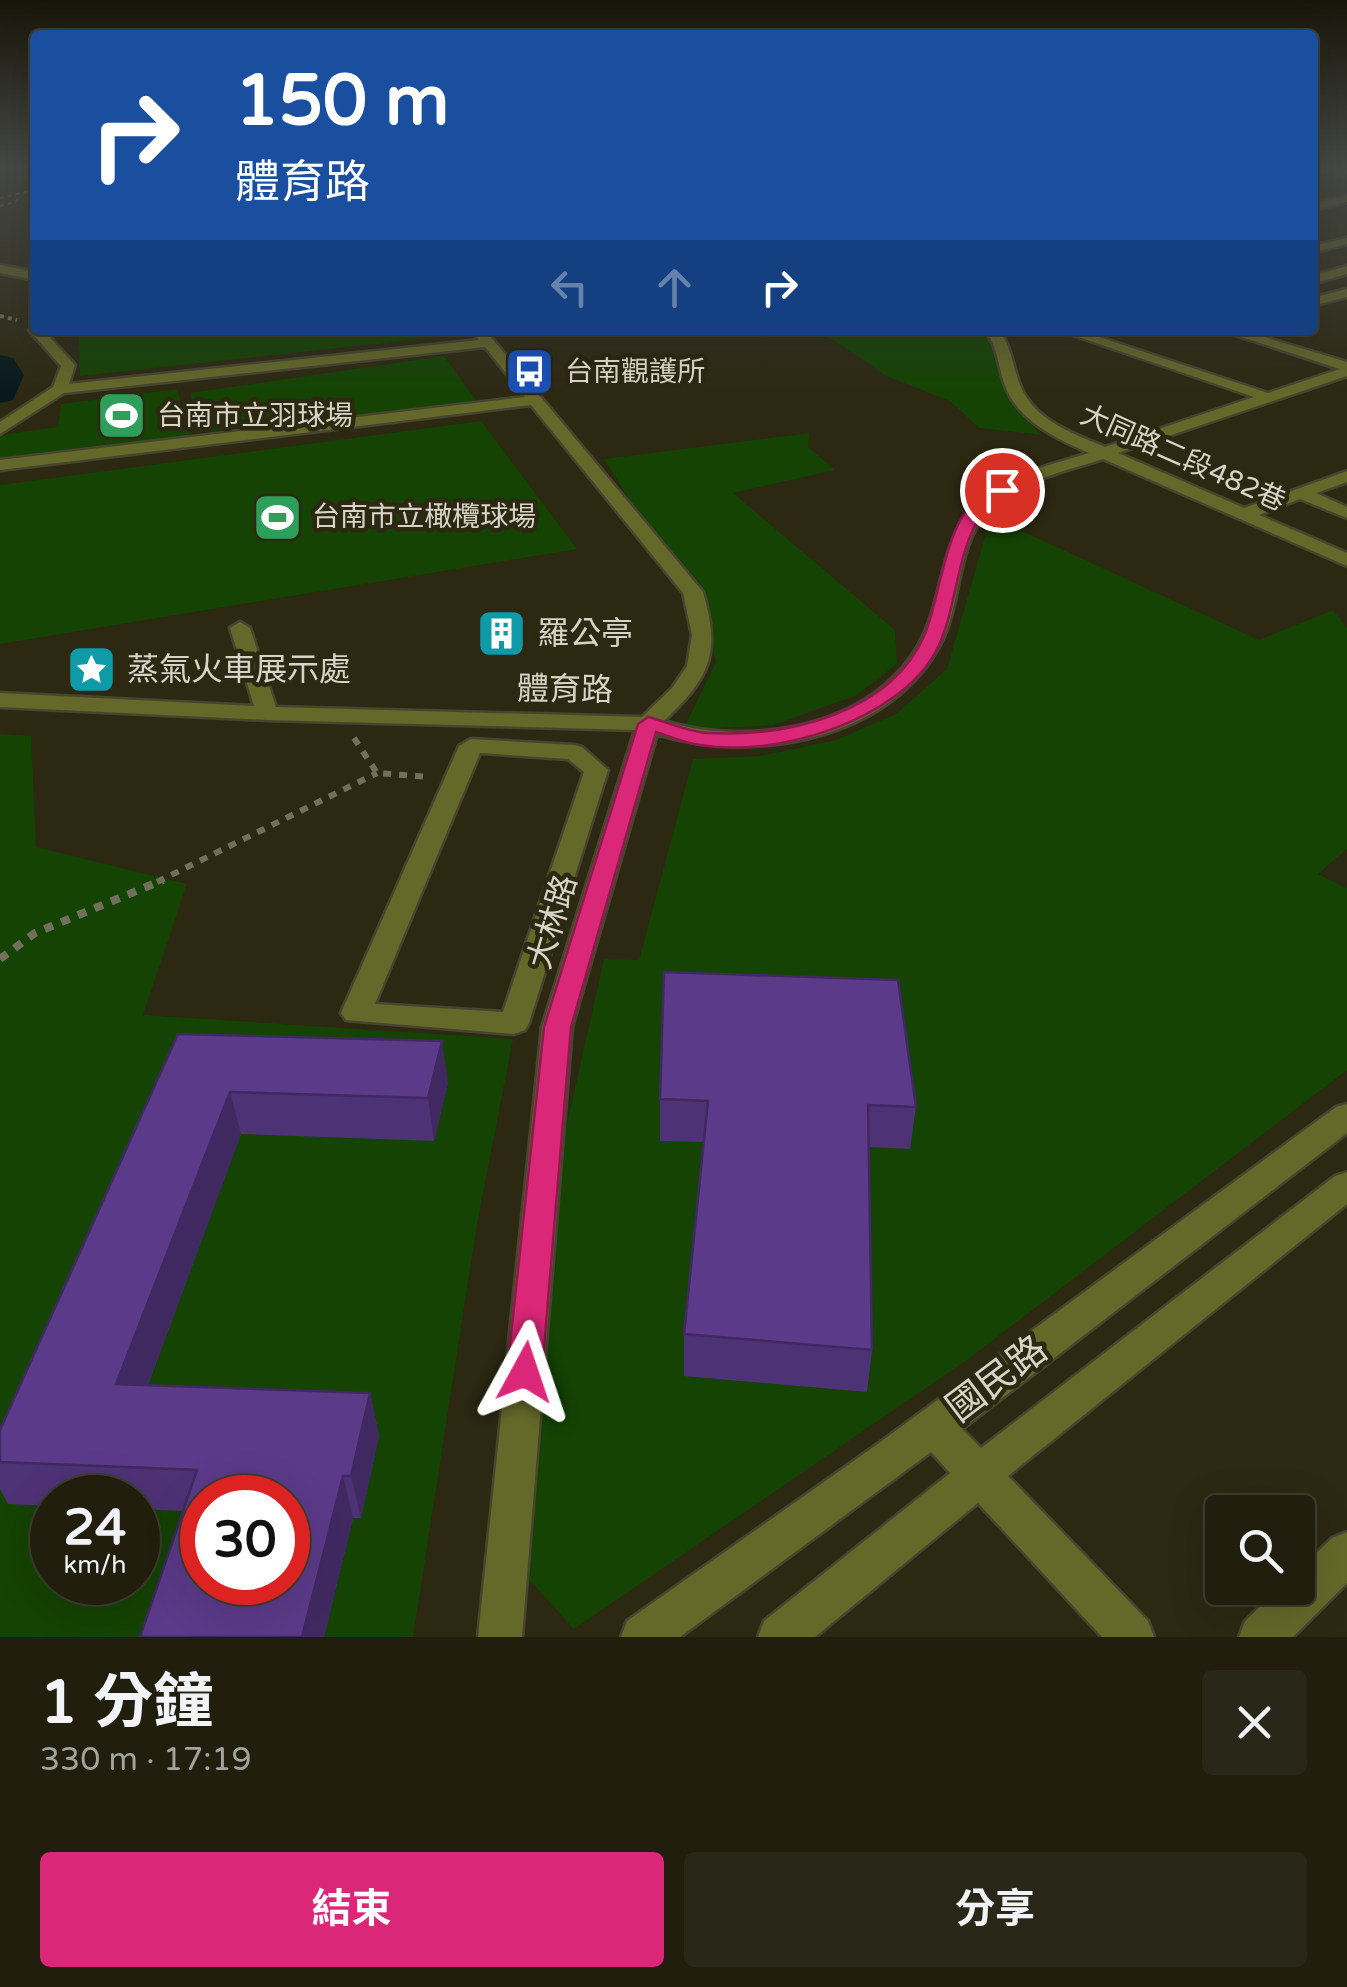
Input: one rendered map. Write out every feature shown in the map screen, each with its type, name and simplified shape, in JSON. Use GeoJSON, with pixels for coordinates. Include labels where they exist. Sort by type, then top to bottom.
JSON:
{"type":"FeatureCollection","features":[{"type":"Feature","properties":{"kind":"street"},"geometry":{"type":"LineString","coordinates":[[1318,248],[1342,241]]}},
{"type":"Feature","properties":{"kind":"street"},"geometry":{"type":"LineString","coordinates":[[0,270],[30,275]]}},
{"type":"Feature","properties":{"kind":"street"},"geometry":{"type":"LineString","coordinates":[[1318,278],[1347,270]]}},
{"type":"Feature","properties":{"kind":"street"},"geometry":{"type":"LineString","coordinates":[[1318,300],[1347,292]]}},
{"type":"Feature","properties":{"kind":"street"},"geometry":{"type":"LineString","coordinates":[[40,335],[68,365],[60,389]]}},
{"type":"Feature","properties":{"kind":"street","name":"大同路二段482巷"},"geometry":{"type":"LineString","coordinates":[[997,335],[1013,388],[1023,404],[1056,432],[1347,560]]}},
{"type":"Feature","properties":{"kind":"street"},"geometry":{"type":"LineString","coordinates":[[1081,335],[1267,397]]}},
{"type":"Feature","properties":{"kind":"street"},"geometry":{"type":"LineString","coordinates":[[1243,335],[1347,369]]}},
{"type":"Feature","properties":{"kind":"street"},"geometry":{"type":"LineString","coordinates":[[0,429],[60,389],[483,336]]}},
{"type":"Feature","properties":{"kind":"street","name":"大林路"},"geometry":{"type":"LineString","coordinates":[[483,336],[693,592],[705,633],[701,663],[685,689],[648,724],[557,1027],[500,1637]]}},
{"type":"Feature","properties":{"kind":"street","name":"體育路"},"geometry":{"type":"LineString","coordinates":[[0,700],[268,713],[648,724],[703,740],[794,732],[858,712],[884,697],[910,674],[935,632],[965,529],[977,508],[1002,490],[1347,369]]}},
{"type":"Feature","properties":{"kind":"street"},"geometry":{"type":"LineString","coordinates":[[0,465],[534,400]]}},
{"type":"Feature","properties":{"kind":"street"},"geometry":{"type":"LineString","coordinates":[[1244,514],[1347,476]]}},
{"type":"Feature","properties":{"kind":"street"},"geometry":{"type":"LineString","coordinates":[[1300,493],[1347,512]]}},
{"type":"Feature","properties":{"kind":"street"},"geometry":{"type":"LineString","coordinates":[[240,628],[260,701],[268,713]]}},
{"type":"Feature","properties":{"kind":"street"},"geometry":{"type":"LineString","coordinates":[[514,1023],[596,770],[574,752],[470,746],[356,1013],[557,1027]]}},
{"type":"Feature","properties":{"kind":"street","name":"國民路"},"geometry":{"type":"LineString","coordinates":[[643,1637],[1347,1116]]}},
{"type":"Feature","properties":{"kind":"street","name":"國民路"},"geometry":{"type":"LineString","coordinates":[[780,1637],[939,1512],[978,1474],[1347,1185]]}},
{"type":"Feature","properties":{"kind":"street"},"geometry":{"type":"LineString","coordinates":[[933,1426],[1132,1637]]}},
{"type":"Feature","properties":{"kind":"street"},"geometry":{"type":"LineString","coordinates":[[1261,1637],[1347,1554]]}},
{"type":"Feature","properties":{"kind":"path"},"geometry":{"type":"LineString","coordinates":[[0,316],[30,325]]}},
{"type":"Feature","properties":{"kind":"path"},"geometry":{"type":"LineString","coordinates":[[351,733],[377,774]]}},
{"type":"Feature","properties":{"kind":"path"},"geometry":{"type":"LineString","coordinates":[[0,959],[35,933],[188,869],[377,774],[431,778]]}},
{"type":"Feature","properties":{"kind":"green space"},"geometry":{"type":"Polygon","coordinates":[[[78,335],[439,337],[80,376],[78,335]]]}},
{"type":"Feature","properties":{"kind":"green space"},"geometry":{"type":"Polygon","coordinates":[[[815,335],[989,335],[1005,368],[1003,386],[1020,414],[1042,435],[979,428],[950,401],[886,376],[834,340],[815,335]]]}},
{"type":"Feature","properties":{"kind":"green space"},"geometry":{"type":"Polygon","coordinates":[[[444,356],[477,402],[195,433],[191,393],[444,356]]]}},
{"type":"Feature","properties":{"kind":"green space","name":"台南市立羽球場"},"geometry":{"type":"Polygon","coordinates":[[[177,389],[191,440],[0,462],[0,435],[58,427],[61,404],[177,389]]]}},
{"type":"Feature","properties":{"kind":"green space","name":"台南市立橄欖球場"},"geometry":{"type":"Polygon","coordinates":[[[481,421],[577,549],[0,644],[0,485],[481,421]]]}},
{"type":"Feature","properties":{"kind":"green space"},"geometry":{"type":"Polygon","coordinates":[[[809,433],[808,447],[835,470],[733,493],[895,630],[897,664],[855,696],[773,725],[683,730],[716,662],[702,593],[651,533],[604,459],[809,433]]]}},
{"type":"Feature","properties":{"kind":"green space"},"geometry":{"type":"Polygon","coordinates":[[[994,518],[1259,640],[1333,610],[1347,628],[1347,849],[1318,874],[1347,888],[1347,1070],[967,1360],[574,1629],[524,1574],[557,1169],[604,959],[639,960],[693,759],[760,756],[836,740],[896,714],[947,669],[988,526],[994,518]]]}},
{"type":"Feature","properties":{"kind":"green space"},"geometry":{"type":"Polygon","coordinates":[[[0,734],[31,736],[36,847],[187,884],[143,1015],[513,1039],[477,1224],[413,1637],[0,1637],[0,734]]]}},
{"type":"Feature","properties":{"kind":"building"},"geometry":{"type":"Polygon","coordinates":[[[664,972],[898,980],[916,1107],[868,1105],[872,1350],[684,1334],[708,1101],[660,1099],[664,972]]]}},
{"type":"Feature","properties":{"kind":"building"},"geometry":{"type":"Polygon","coordinates":[[[178,1034],[442,1041],[428,1098],[230,1092],[116,1384],[370,1393],[351,1476],[343,1476],[302,1637],[140,1637],[151,1605],[160,1605],[160,1578],[180,1520],[180,1605],[310,1605],[310,1475],[195,1475],[197,1470],[0,1462],[0,1430],[178,1034]]]}},
{"type":"Feature","properties":{"kind":"waterway"},"geometry":{"type":"LineString","coordinates":[[0,366],[6,375],[0,392]]}},
{"type":"Feature","properties":{"kind":"place","name":"台南觀護所"},"geometry":{"type":"Point","coordinates":[530,372]}},
{"type":"Feature","properties":{"kind":"place","name":"台南市立羽球場"},"geometry":{"type":"Point","coordinates":[122,416]}},
{"type":"Feature","properties":{"kind":"place","name":"台南市立橄欖球場"},"geometry":{"type":"Point","coordinates":[277,517]}},
{"type":"Feature","properties":{"kind":"place","name":"羅公亭"},"geometry":{"type":"Point","coordinates":[502,634]}},
{"type":"Feature","properties":{"kind":"place","name":"蒸氣火車展示處"},"geometry":{"type":"Point","coordinates":[92,670]}},
{"type":"Feature","properties":{"kind":"route"},"geometry":{"type":"LineString","coordinates":[[525,1372],[557,1027],[648,724],[703,740],[751,738],[826,723],[858,712],[884,697],[910,674],[925,653],[970,518],[988,498],[1002,490]]}}]}
